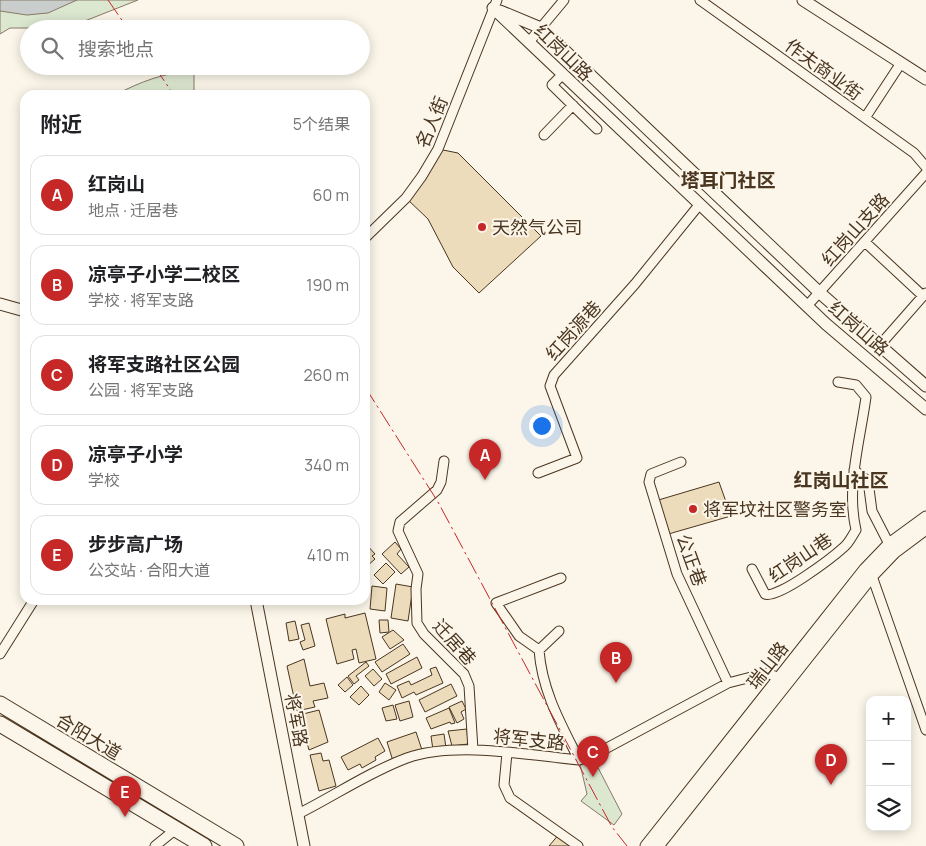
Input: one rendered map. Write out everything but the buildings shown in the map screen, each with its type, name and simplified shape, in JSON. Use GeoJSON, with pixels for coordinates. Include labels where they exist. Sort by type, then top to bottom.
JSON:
{"type":"FeatureCollection","features":[{"type":"Feature","properties":{"kind":"highway","name":"合阳大道"},"geometry":{"type":"LineString","coordinates":[[0,704],[236,846]]}},
{"type":"Feature","properties":{"kind":"highway","name":"合阳大道"},"geometry":{"type":"LineString","coordinates":[[0,724],[204,846]]}},
{"type":"Feature","properties":{"kind":"main road"},"geometry":{"type":"LineString","coordinates":[[803,0],[817,4],[926,79]]}},
{"type":"Feature","properties":{"kind":"main road","name":"红岗山路"},"geometry":{"type":"LineString","coordinates":[[495,4],[541,28],[820,293],[926,386]]}},
{"type":"Feature","properties":{"kind":"main road","name":"红岗山路"},"geometry":{"type":"LineString","coordinates":[[495,4],[529,42],[699,205],[807,306],[926,409]]}},
{"type":"Feature","properties":{"kind":"main road"},"geometry":{"type":"LineString","coordinates":[[0,304],[20,310]]}},
{"type":"Feature","properties":{"kind":"main road","name":"瑞山路"},"geometry":{"type":"LineString","coordinates":[[646,846],[865,570],[889,544],[926,517]]}},
{"type":"Feature","properties":{"kind":"main road","name":"瑞山路"},"geometry":{"type":"LineString","coordinates":[[658,846],[872,576],[895,552],[926,529]]}},
{"type":"Feature","properties":{"kind":"main road","name":"将军路"},"geometry":{"type":"LineString","coordinates":[[257,605],[304,846]]}},
{"type":"Feature","properties":{"kind":"street"},"geometry":{"type":"LineString","coordinates":[[529,42],[564,0]]}},
{"type":"Feature","properties":{"kind":"street","name":"作夫商业街"},"geometry":{"type":"LineString","coordinates":[[700,0],[914,153],[926,167]]}},
{"type":"Feature","properties":{"kind":"street","name":"名人街"},"geometry":{"type":"LineString","coordinates":[[370,233],[406,198],[438,149],[495,4]]}},
{"type":"Feature","properties":{"kind":"street"},"geometry":{"type":"LineString","coordinates":[[865,118],[901,63]]}},
{"type":"Feature","properties":{"kind":"street"},"geometry":{"type":"LineString","coordinates":[[563,74],[552,85],[597,129]]}},
{"type":"Feature","properties":{"kind":"street"},"geometry":{"type":"LineString","coordinates":[[544,135],[573,105]]}},
{"type":"Feature","properties":{"kind":"street","name":"红岗山支路"},"geometry":{"type":"LineString","coordinates":[[807,306],[926,174]]}},
{"type":"Feature","properties":{"kind":"street","name":"红岗源巷"},"geometry":{"type":"LineString","coordinates":[[538,473],[577,458],[550,386],[554,375],[635,284],[699,205]]}},
{"type":"Feature","properties":{"kind":"street"},"geometry":{"type":"LineString","coordinates":[[865,242],[925,294],[880,345]]}},
{"type":"Feature","properties":{"kind":"street","name":"红岗山巷"},"geometry":{"type":"LineString","coordinates":[[752,569],[765,594],[770,596],[784,590],[846,546],[856,530],[851,509],[854,470],[866,397],[856,385],[838,382]]}},
{"type":"Feature","properties":{"kind":"street","name":"迁居巷"},"geometry":{"type":"LineString","coordinates":[[444,461],[442,482],[437,490],[400,522],[398,532],[418,574],[416,589],[417,622],[424,634],[464,674],[469,686],[473,750]]}},
{"type":"Feature","properties":{"kind":"street","name":"公正巷"},"geometry":{"type":"LineString","coordinates":[[681,462],[651,474],[649,482],[677,574],[728,683]]}},
{"type":"Feature","properties":{"kind":"street"},"geometry":{"type":"LineString","coordinates":[[854,470],[868,481],[872,510],[889,544]]}},
{"type":"Feature","properties":{"kind":"street"},"geometry":{"type":"LineString","coordinates":[[872,576],[926,730]]}},
{"type":"Feature","properties":{"kind":"street"},"geometry":{"type":"LineString","coordinates":[[540,650],[519,636],[496,603],[561,578]]}},
{"type":"Feature","properties":{"kind":"street"},"geometry":{"type":"LineString","coordinates":[[0,654],[31,605]]}},
{"type":"Feature","properties":{"kind":"street"},"geometry":{"type":"LineString","coordinates":[[559,631],[540,650],[541,673],[546,691],[579,760]]}},
{"type":"Feature","properties":{"kind":"street","name":"将军支路"},"geometry":{"type":"LineString","coordinates":[[298,814],[407,758],[422,754],[473,750],[579,760],[592,756],[728,683],[767,673],[779,678]]}},
{"type":"Feature","properties":{"kind":"street"},"geometry":{"type":"LineString","coordinates":[[507,753],[504,786],[510,798],[578,846]]}},
{"type":"Feature","properties":{"kind":"street"},"geometry":{"type":"LineString","coordinates":[[155,846],[176,829]]}},
{"type":"Feature","properties":{"kind":"green space"},"geometry":{"type":"Polygon","coordinates":[[[0,0],[138,0],[87,20],[20,20],[20,28],[10,28],[0,34],[0,0]]]}},
{"type":"Feature","properties":{"kind":"green space"},"geometry":{"type":"Polygon","coordinates":[[[165,75],[194,75],[194,90],[126,90],[165,75]]]}},
{"type":"Feature","properties":{"kind":"green space"},"geometry":{"type":"Polygon","coordinates":[[[592,756],[622,814],[614,825],[581,801],[587,794],[579,760],[592,756]]]}},
{"type":"Feature","properties":{"kind":"shaded area"},"geometry":{"type":"Polygon","coordinates":[[[0,0],[77,0],[48,13],[27,15],[0,11],[0,0]]]}},
{"type":"Feature","properties":{"kind":"power"},"geometry":{"type":"LineString","coordinates":[[108,0],[122,20]]}},
{"type":"Feature","properties":{"kind":"power"},"geometry":{"type":"LineString","coordinates":[[160,75],[171,90]]}},
{"type":"Feature","properties":{"kind":"power"},"geometry":{"type":"LineString","coordinates":[[370,395],[438,502],[612,827],[627,846]]}},
{"type":"Feature","properties":{"kind":"place","name":"天然气公司"},"geometry":{"type":"Point","coordinates":[482,227]}},
{"type":"Feature","properties":{"kind":"place","name":"红岗山"},"geometry":{"type":"Point","coordinates":[485,480]}},
{"type":"Feature","properties":{"kind":"place","name":"将军坟社区警务室"},"geometry":{"type":"Point","coordinates":[693,509]}},
{"type":"Feature","properties":{"kind":"place","name":"凉亭子小学二校区"},"geometry":{"type":"Point","coordinates":[616,683]}},
{"type":"Feature","properties":{"kind":"place","name":"将军支路社区公园"},"geometry":{"type":"Point","coordinates":[593,777]}},
{"type":"Feature","properties":{"kind":"place","name":"凉亭子小学"},"geometry":{"type":"Point","coordinates":[831,785]}},
{"type":"Feature","properties":{"kind":"place","name":"步步高广场"},"geometry":{"type":"Point","coordinates":[125,817]}},
{"type":"Feature","properties":{"kind":"district","name":"塔耳门社区"},"geometry":{"type":"Point","coordinates":[728,180]}},
{"type":"Feature","properties":{"kind":"district","name":"红岗山社区"},"geometry":{"type":"Point","coordinates":[841,480]}}]}
